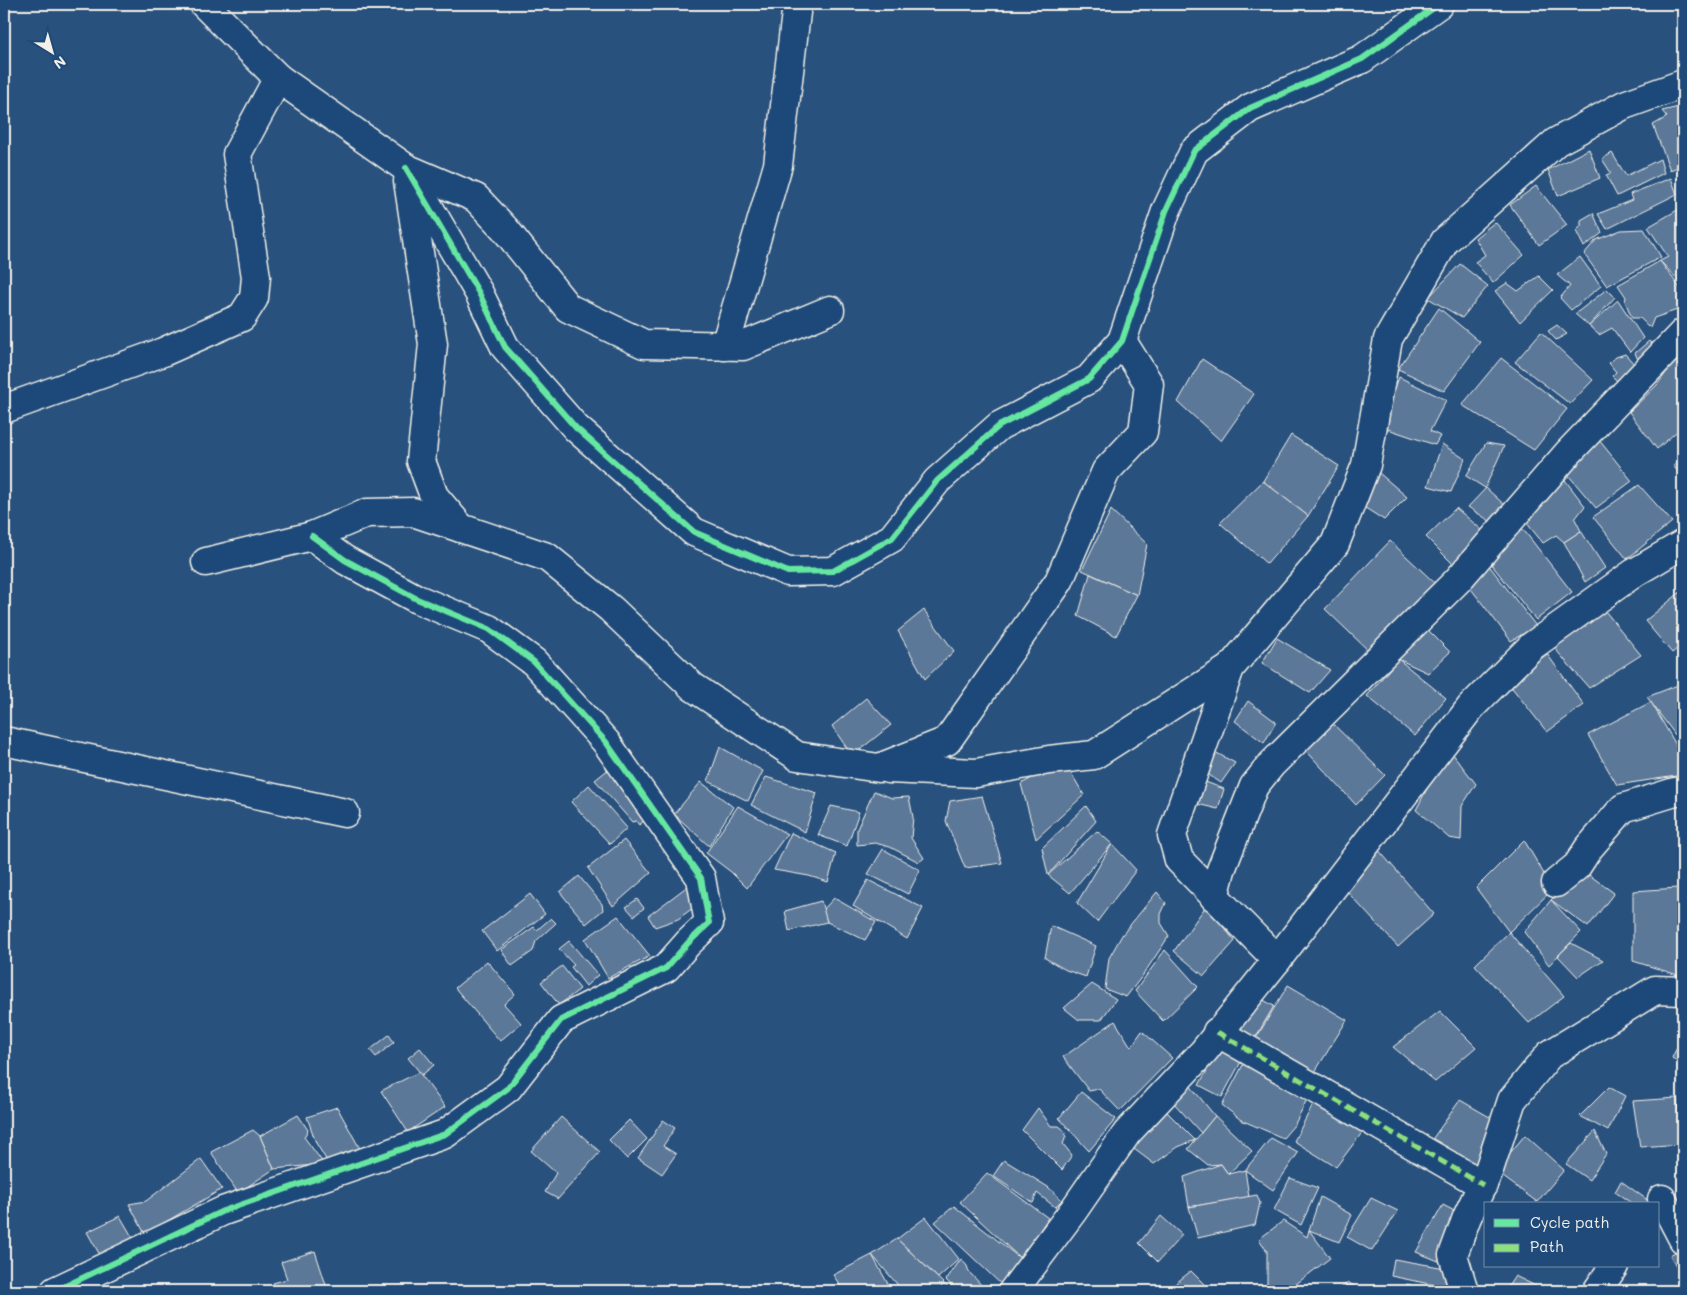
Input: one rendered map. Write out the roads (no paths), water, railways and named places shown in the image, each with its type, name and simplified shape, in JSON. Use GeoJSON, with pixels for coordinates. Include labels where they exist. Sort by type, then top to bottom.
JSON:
{"type":"FeatureCollection","features":[{"type":"Feature","properties":{"kind":"street"},"geometry":{"type":"LineString","coordinates":[[204,4],[278,78],[406,168],[476,198],[505,229],[568,308],[644,344],[725,346],[743,346],[830,310]]}},
{"type":"Feature","properties":{"kind":"street"},"geometry":{"type":"LineString","coordinates":[[725,346],[778,165],[797,4]]}},
{"type":"Feature","properties":{"kind":"street"},"geometry":{"type":"LineString","coordinates":[[406,168],[479,292],[505,347],[576,428],[694,532],[788,572],[833,570],[892,538],[937,481],[999,426],[1089,379],[1122,342],[1166,211],[1194,151],[1250,108],[1362,59],[1439,4]]}},
{"type":"Feature","properties":{"kind":"street"},"geometry":{"type":"LineString","coordinates":[[4,409],[164,352],[242,317],[254,298],[256,277],[237,154],[278,78]]}},
{"type":"Feature","properties":{"kind":"street"},"geometry":{"type":"LineString","coordinates":[[206,562],[312,536],[367,513],[413,512],[547,557],[611,609],[693,687],[797,756],[879,768],[976,773],[1048,760],[1094,755],[1230,668],[1335,544],[1366,464],[1373,413],[1388,339],[1445,241],[1556,142],[1624,105],[1683,84]]}},
{"type":"Feature","properties":{"kind":"street"},"geometry":{"type":"LineString","coordinates":[[406,168],[433,344],[422,461],[434,496],[461,528]]}},
{"type":"Feature","properties":{"kind":"street"},"geometry":{"type":"LineString","coordinates":[[1214,897],[1221,870],[1254,786],[1272,764],[1458,580],[1568,452],[1683,333]]}},
{"type":"Feature","properties":{"kind":"street"},"geometry":{"type":"LineString","coordinates":[[879,768],[946,741],[1059,581],[1106,471],[1142,432],[1149,384],[1122,342]]}},
{"type":"Feature","properties":{"kind":"street"},"geometry":{"type":"LineString","coordinates":[[55,1291],[223,1211],[445,1134],[508,1088],[561,1020],[666,968],[709,923],[701,878],[606,742],[534,662],[489,629],[417,599],[345,560],[312,536]]}},
{"type":"Feature","properties":{"kind":"street"},"geometry":{"type":"LineString","coordinates":[[1013,1291],[1073,1212],[1127,1133],[1204,1051],[1217,1032],[1277,960],[1471,707],[1532,646],[1634,573],[1683,544]]}},
{"type":"Feature","properties":{"kind":"street"},"geometry":{"type":"LineString","coordinates":[[1230,668],[1172,835],[1179,860],[1277,960]]}},
{"type":"Feature","properties":{"kind":"street"},"geometry":{"type":"LineString","coordinates":[[4,741],[345,813]]}},
{"type":"Feature","properties":{"kind":"street"},"geometry":{"type":"LineString","coordinates":[[1556,883],[1577,866],[1588,849],[1623,808],[1675,792],[1683,792]]}},
{"type":"Feature","properties":{"kind":"street"},"geometry":{"type":"LineString","coordinates":[[1464,1291],[1453,1254],[1482,1185],[1512,1100],[1549,1055],[1655,990],[1683,991]]}},
{"type":"Feature","properties":{"kind":"street"},"geometry":{"type":"LineString","coordinates":[[1217,1032],[1482,1185]]}},
{"type":"Feature","properties":{"kind":"street"},"geometry":{"type":"LineString","coordinates":[[1668,1198],[1683,1239]]}},
{"type":"Feature","properties":{"kind":"street"},"geometry":{"type":"LineString","coordinates":[[1597,1291],[1613,1268]]}}]}
